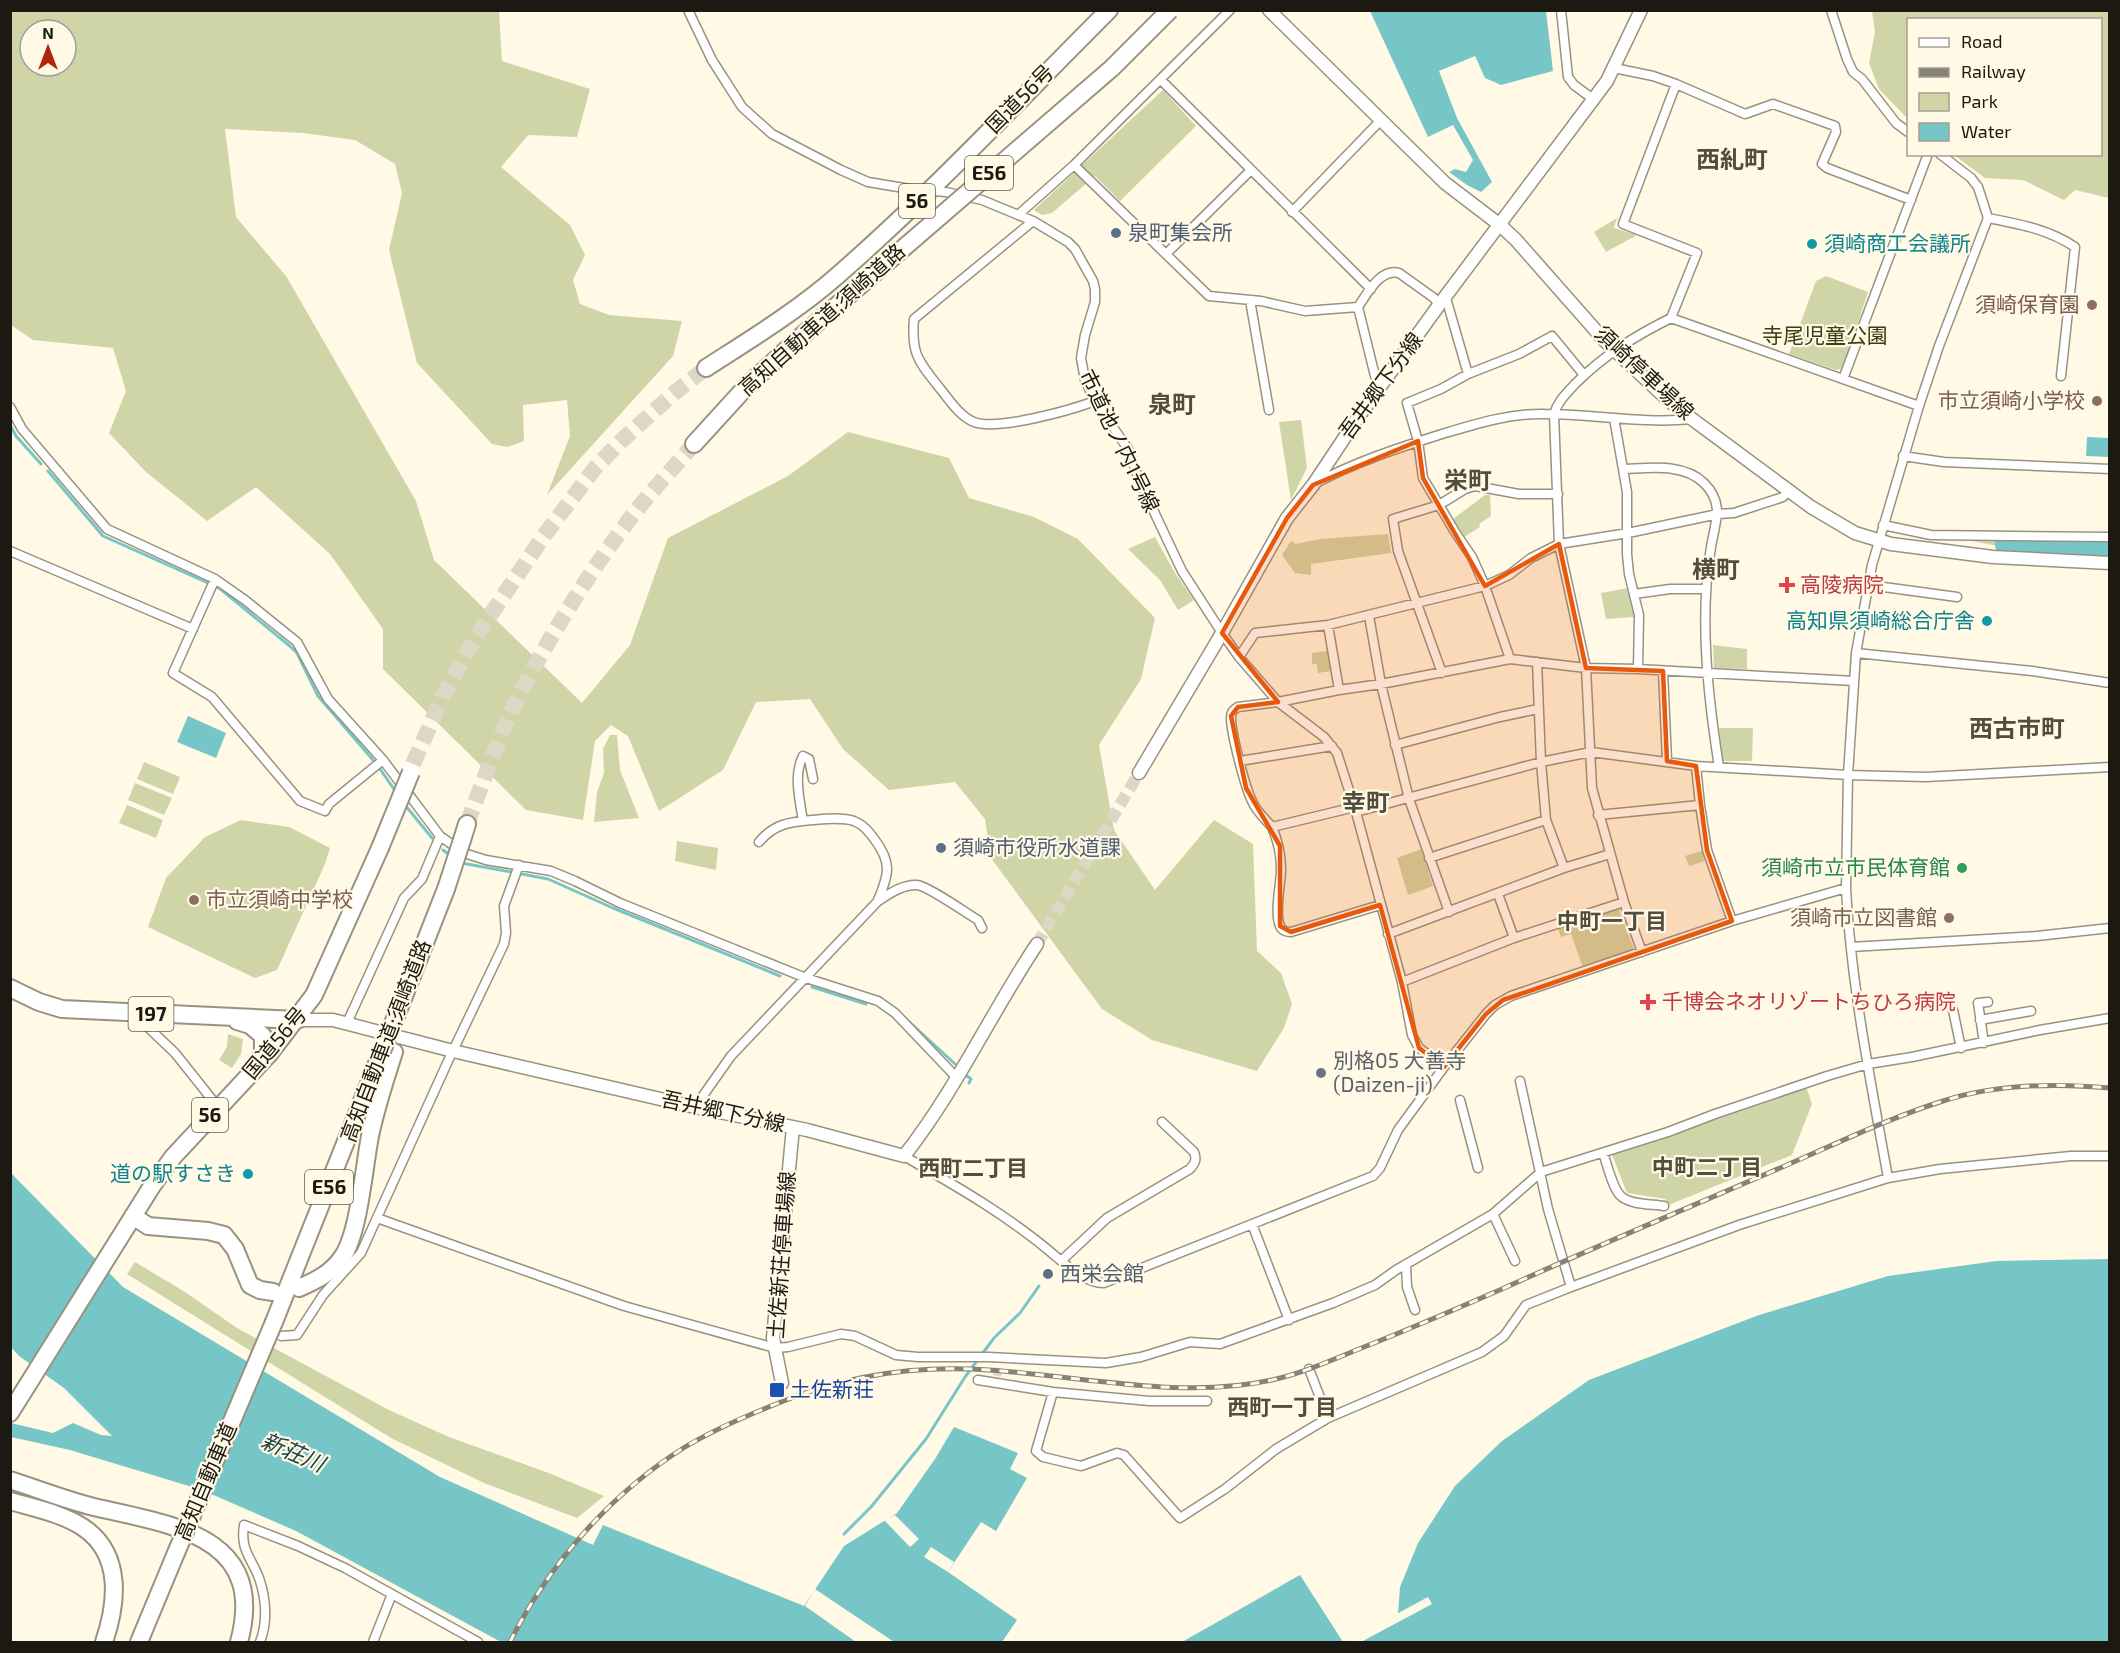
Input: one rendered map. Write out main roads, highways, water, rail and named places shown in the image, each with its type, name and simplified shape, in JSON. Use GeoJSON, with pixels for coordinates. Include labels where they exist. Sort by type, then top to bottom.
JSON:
{"type":"FeatureCollection","features":[{"type":"Feature","properties":{"kind":"highway","name":"国道56号"},"geometry":{"type":"LineString","coordinates":[[706,368],[781,320],[828,283],[928,190],[1109,10]]}},
{"type":"Feature","properties":{"kind":"highway","name":"高知自動車道;須崎道路"},"geometry":{"type":"LineString","coordinates":[[694,444],[746,387],[805,333],[1112,68],[1170,10]]}},
{"type":"Feature","properties":{"kind":"highway","name":"国道56号"},"geometry":{"type":"LineString","coordinates":[[10,1413],[132,1217],[168,1164],[259,1064],[297,1020],[314,995],[380,848],[412,768]]}},
{"type":"Feature","properties":{"kind":"highway","name":"高知自動車道;須崎道路"},"geometry":{"type":"LineString","coordinates":[[277,1329],[388,1051],[464,832]]}},
{"type":"Feature","properties":{"kind":"highway","name":"197"},"geometry":{"type":"LineString","coordinates":[[10,988],[62,1010],[297,1020]]}},
{"type":"Feature","properties":{"kind":"highway"},"geometry":{"type":"LineString","coordinates":[[209,1017],[242,1022],[256,1029],[264,1041],[259,1064]]}},
{"type":"Feature","properties":{"kind":"highway"},"geometry":{"type":"LineString","coordinates":[[299,1288],[330,1271],[345,1254],[354,1228],[388,1051]]}},
{"type":"Feature","properties":{"kind":"highway"},"geometry":{"type":"LineString","coordinates":[[132,1217],[148,1226],[224,1235],[235,1249],[250,1285],[260,1290],[273,1292]]}},
{"type":"Feature","properties":{"kind":"highway","name":"高知自動車道"},"geometry":{"type":"LineString","coordinates":[[139,1642],[176,1553],[277,1329]]}},
{"type":"Feature","properties":{"kind":"highway"},"geometry":{"type":"LineString","coordinates":[[10,1480],[90,1506],[152,1519],[208,1541],[226,1556],[241,1580],[245,1608],[244,1626],[239,1642]]}},
{"type":"Feature","properties":{"kind":"highway"},"geometry":{"type":"LineString","coordinates":[[10,1501],[72,1522],[84,1528],[102,1545],[113,1571],[114,1586],[112,1616],[104,1642]]}},
{"type":"Feature","properties":{"kind":"main road","name":"須崎停車場線"},"geometry":{"type":"LineString","coordinates":[[1269,10],[1445,183],[1516,240],[1614,349],[1647,381],[1692,419],[1842,526],[1878,541],[1993,557],[2109,563]]}},
{"type":"Feature","properties":{"kind":"main road","name":"吾井郷下分線"},"geometry":{"type":"LineString","coordinates":[[1139,773],[1287,518],[1313,485],[1380,387],[1593,99],[1614,68],[1641,10]]}},
{"type":"Feature","properties":{"kind":"main road","name":"吾井郷下分線"},"geometry":{"type":"LineString","coordinates":[[297,1020],[333,1020],[347,1023],[453,1051],[695,1107],[793,1127],[904,1156],[957,1078],[1037,944]]}},
{"type":"Feature","properties":{"kind":"main road","name":"土佐新荘停車場線"},"geometry":{"type":"LineString","coordinates":[[782,1383],[773,1338],[793,1127]]}},
{"type":"Feature","properties":{"kind":"water"},"geometry":{"type":"Polygon","coordinates":[[[1370,11],[1546,11],[1553,71],[1501,85],[1485,78],[1475,56],[1439,71],[1457,118],[1492,182],[1481,192],[1449,172],[1455,169],[1466,172],[1473,160],[1453,125],[1428,137],[1370,11]]]}},
{"type":"Feature","properties":{"kind":"water"},"geometry":{"type":"Polygon","coordinates":[[[2087,437],[2109,438],[2109,457],[2086,456],[2087,437]]]}},
{"type":"Feature","properties":{"kind":"water"},"geometry":{"type":"Polygon","coordinates":[[[188,716],[226,733],[216,758],[177,742],[188,716]]]}},
{"type":"Feature","properties":{"kind":"water","name":"新荘川"},"geometry":{"type":"Polygon","coordinates":[[[10,1172],[123,1287],[440,1477],[593,1545],[603,1525],[804,1606],[844,1546],[897,1513],[935,1459],[954,1427],[1018,1453],[1010,1469],[1027,1478],[996,1531],[981,1522],[948,1572],[1017,1620],[1002,1642],[501,1642],[296,1531],[202,1490],[70,1450],[11,1437],[11,1423],[53,1433],[73,1423],[101,1435],[112,1436],[64,1388],[19,1356],[11,1347],[10,1172]]]}},
{"type":"Feature","properties":{"kind":"water"},"geometry":{"type":"Polygon","coordinates":[[[2109,1259],[2109,1642],[1345,1642],[1398,1614],[1400,1587],[1418,1543],[1455,1486],[1502,1441],[1589,1380],[1759,1315],[1888,1276],[1996,1261],[2109,1259]]]}},
{"type":"Feature","properties":{"kind":"water"},"geometry":{"type":"Polygon","coordinates":[[[1300,1575],[1343,1642],[1182,1642],[1300,1575]]]}},
{"type":"Feature","properties":{"kind":"waterway"},"geometry":{"type":"LineString","coordinates":[[10,425],[16,436],[41,464]]}},
{"type":"Feature","properties":{"kind":"waterway"},"geometry":{"type":"LineString","coordinates":[[48,471],[103,536],[208,583]]}},
{"type":"Feature","properties":{"kind":"waterway"},"geometry":{"type":"LineString","coordinates":[[2005,545],[2110,549]]}},
{"type":"Feature","properties":{"kind":"waterway"},"geometry":{"type":"LineString","coordinates":[[218,587],[297,653],[318,696],[373,760]]}},
{"type":"Feature","properties":{"kind":"waterway"},"geometry":{"type":"LineString","coordinates":[[380,769],[396,792]]}},
{"type":"Feature","properties":{"kind":"waterway"},"geometry":{"type":"LineString","coordinates":[[405,805],[432,838]]}},
{"type":"Feature","properties":{"kind":"waterway"},"geometry":{"type":"LineString","coordinates":[[443,850],[451,856]]}},
{"type":"Feature","properties":{"kind":"waterway"},"geometry":{"type":"LineString","coordinates":[[461,863],[511,872]]}},
{"type":"Feature","properties":{"kind":"waterway"},"geometry":{"type":"LineString","coordinates":[[522,874],[548,879],[780,976]]}},
{"type":"Feature","properties":{"kind":"waterway"},"geometry":{"type":"LineString","coordinates":[[812,987],[866,1004]]}},
{"type":"Feature","properties":{"kind":"waterway"},"geometry":{"type":"LineString","coordinates":[[905,1018],[955,1064]]}},
{"type":"Feature","properties":{"kind":"waterway"},"geometry":{"type":"LineString","coordinates":[[967,1076],[971,1079],[969,1083]]}},
{"type":"Feature","properties":{"kind":"waterway"},"geometry":{"type":"LineString","coordinates":[[844,1534],[871,1507],[926,1439],[965,1377],[994,1338],[1020,1313],[1039,1286]]}},
{"type":"Feature","properties":{"kind":"tunnel"},"geometry":{"type":"LineString","coordinates":[[413,764],[443,696],[475,638],[543,537],[595,468],[621,441],[706,368]]}},
{"type":"Feature","properties":{"kind":"tunnel"},"geometry":{"type":"LineString","coordinates":[[467,824],[509,717],[552,636],[579,591],[624,527],[646,498],[694,444]]}},
{"type":"Feature","properties":{"kind":"tunnel"},"geometry":{"type":"LineString","coordinates":[[1037,944],[1139,773]]}},
{"type":"Feature","properties":{"kind":"tunnel"},"geometry":{"type":"LineString","coordinates":[[997,1376],[1000,1365]]}},
{"type":"Feature","properties":{"kind":"railway"},"geometry":{"type":"LineString","coordinates":[[510,1642],[543,1585],[563,1558],[584,1533],[632,1486],[696,1440],[744,1417],[806,1393],[884,1374],[936,1369],[989,1370],[1167,1387],[1237,1386],[1272,1380],[1296,1374],[1416,1326],[1864,1131],[1943,1101],[1984,1091],[2026,1086],[2110,1088]]}},
{"type":"Feature","properties":{"kind":"place","name":"泉町集会所"},"geometry":{"type":"Point","coordinates":[1116,233]}},
{"type":"Feature","properties":{"kind":"place","name":"須崎商工会議所"},"geometry":{"type":"Point","coordinates":[1812,244]}},
{"type":"Feature","properties":{"kind":"place","name":"須崎保育園"},"geometry":{"type":"Point","coordinates":[2092,305]}},
{"type":"Feature","properties":{"kind":"place","name":"市立須崎小学校"},"geometry":{"type":"Point","coordinates":[2097,401]}},
{"type":"Feature","properties":{"kind":"place","name":"高陵病院"},"geometry":{"type":"Point","coordinates":[1787,585]}},
{"type":"Feature","properties":{"kind":"place","name":"高知県須崎総合庁舎"},"geometry":{"type":"Point","coordinates":[1987,621]}},
{"type":"Feature","properties":{"kind":"place","name":"須崎市役所水道課"},"geometry":{"type":"Point","coordinates":[941,848]}},
{"type":"Feature","properties":{"kind":"place","name":"須崎市立市民体育館"},"geometry":{"type":"Point","coordinates":[1962,868]}},
{"type":"Feature","properties":{"kind":"place","name":"市立須崎中学校"},"geometry":{"type":"Point","coordinates":[194,900]}},
{"type":"Feature","properties":{"kind":"place","name":"須崎市立図書館"},"geometry":{"type":"Point","coordinates":[1949,918]}},
{"type":"Feature","properties":{"kind":"place","name":"千博会ネオリゾートちひろ病院"},"geometry":{"type":"Point","coordinates":[1648,1002]}},
{"type":"Feature","properties":{"kind":"place","name":"別格05 大善寺 (Daizen-ji)"},"geometry":{"type":"Point","coordinates":[1321,1073]}},
{"type":"Feature","properties":{"kind":"place","name":"道の駅すさき"},"geometry":{"type":"Point","coordinates":[248,1174]}},
{"type":"Feature","properties":{"kind":"place","name":"西栄会館"},"geometry":{"type":"Point","coordinates":[1048,1274]}},
{"type":"Feature","properties":{"kind":"place","name":"土佐新荘"},"geometry":{"type":"Point","coordinates":[777,1390]}},
{"type":"Feature","properties":{"kind":"district","name":"西糺町"},"geometry":{"type":"Point","coordinates":[1732,160]}},
{"type":"Feature","properties":{"kind":"district","name":"泉町"},"geometry":{"type":"Point","coordinates":[1172,405]}},
{"type":"Feature","properties":{"kind":"district","name":"栄町"},"geometry":{"type":"Point","coordinates":[1468,481]}},
{"type":"Feature","properties":{"kind":"district","name":"横町"},"geometry":{"type":"Point","coordinates":[1716,570]}},
{"type":"Feature","properties":{"kind":"district","name":"西古市町"},"geometry":{"type":"Point","coordinates":[2017,729]}},
{"type":"Feature","properties":{"kind":"district","name":"幸町"},"geometry":{"type":"Point","coordinates":[1366,803]}},
{"type":"Feature","properties":{"kind":"district","name":"中町一丁目"},"geometry":{"type":"Point","coordinates":[1612,921]}},
{"type":"Feature","properties":{"kind":"district","name":"中町二丁目"},"geometry":{"type":"Point","coordinates":[1707,1167]}},
{"type":"Feature","properties":{"kind":"district","name":"西町二丁目"},"geometry":{"type":"Point","coordinates":[973,1168]}},
{"type":"Feature","properties":{"kind":"district","name":"西町一丁目"},"geometry":{"type":"Point","coordinates":[1282,1407]}},
{"type":"Feature","properties":{"kind":"park label","name":"寺尾児童公園"},"geometry":{"type":"Point","coordinates":[1825,336]}}]}
